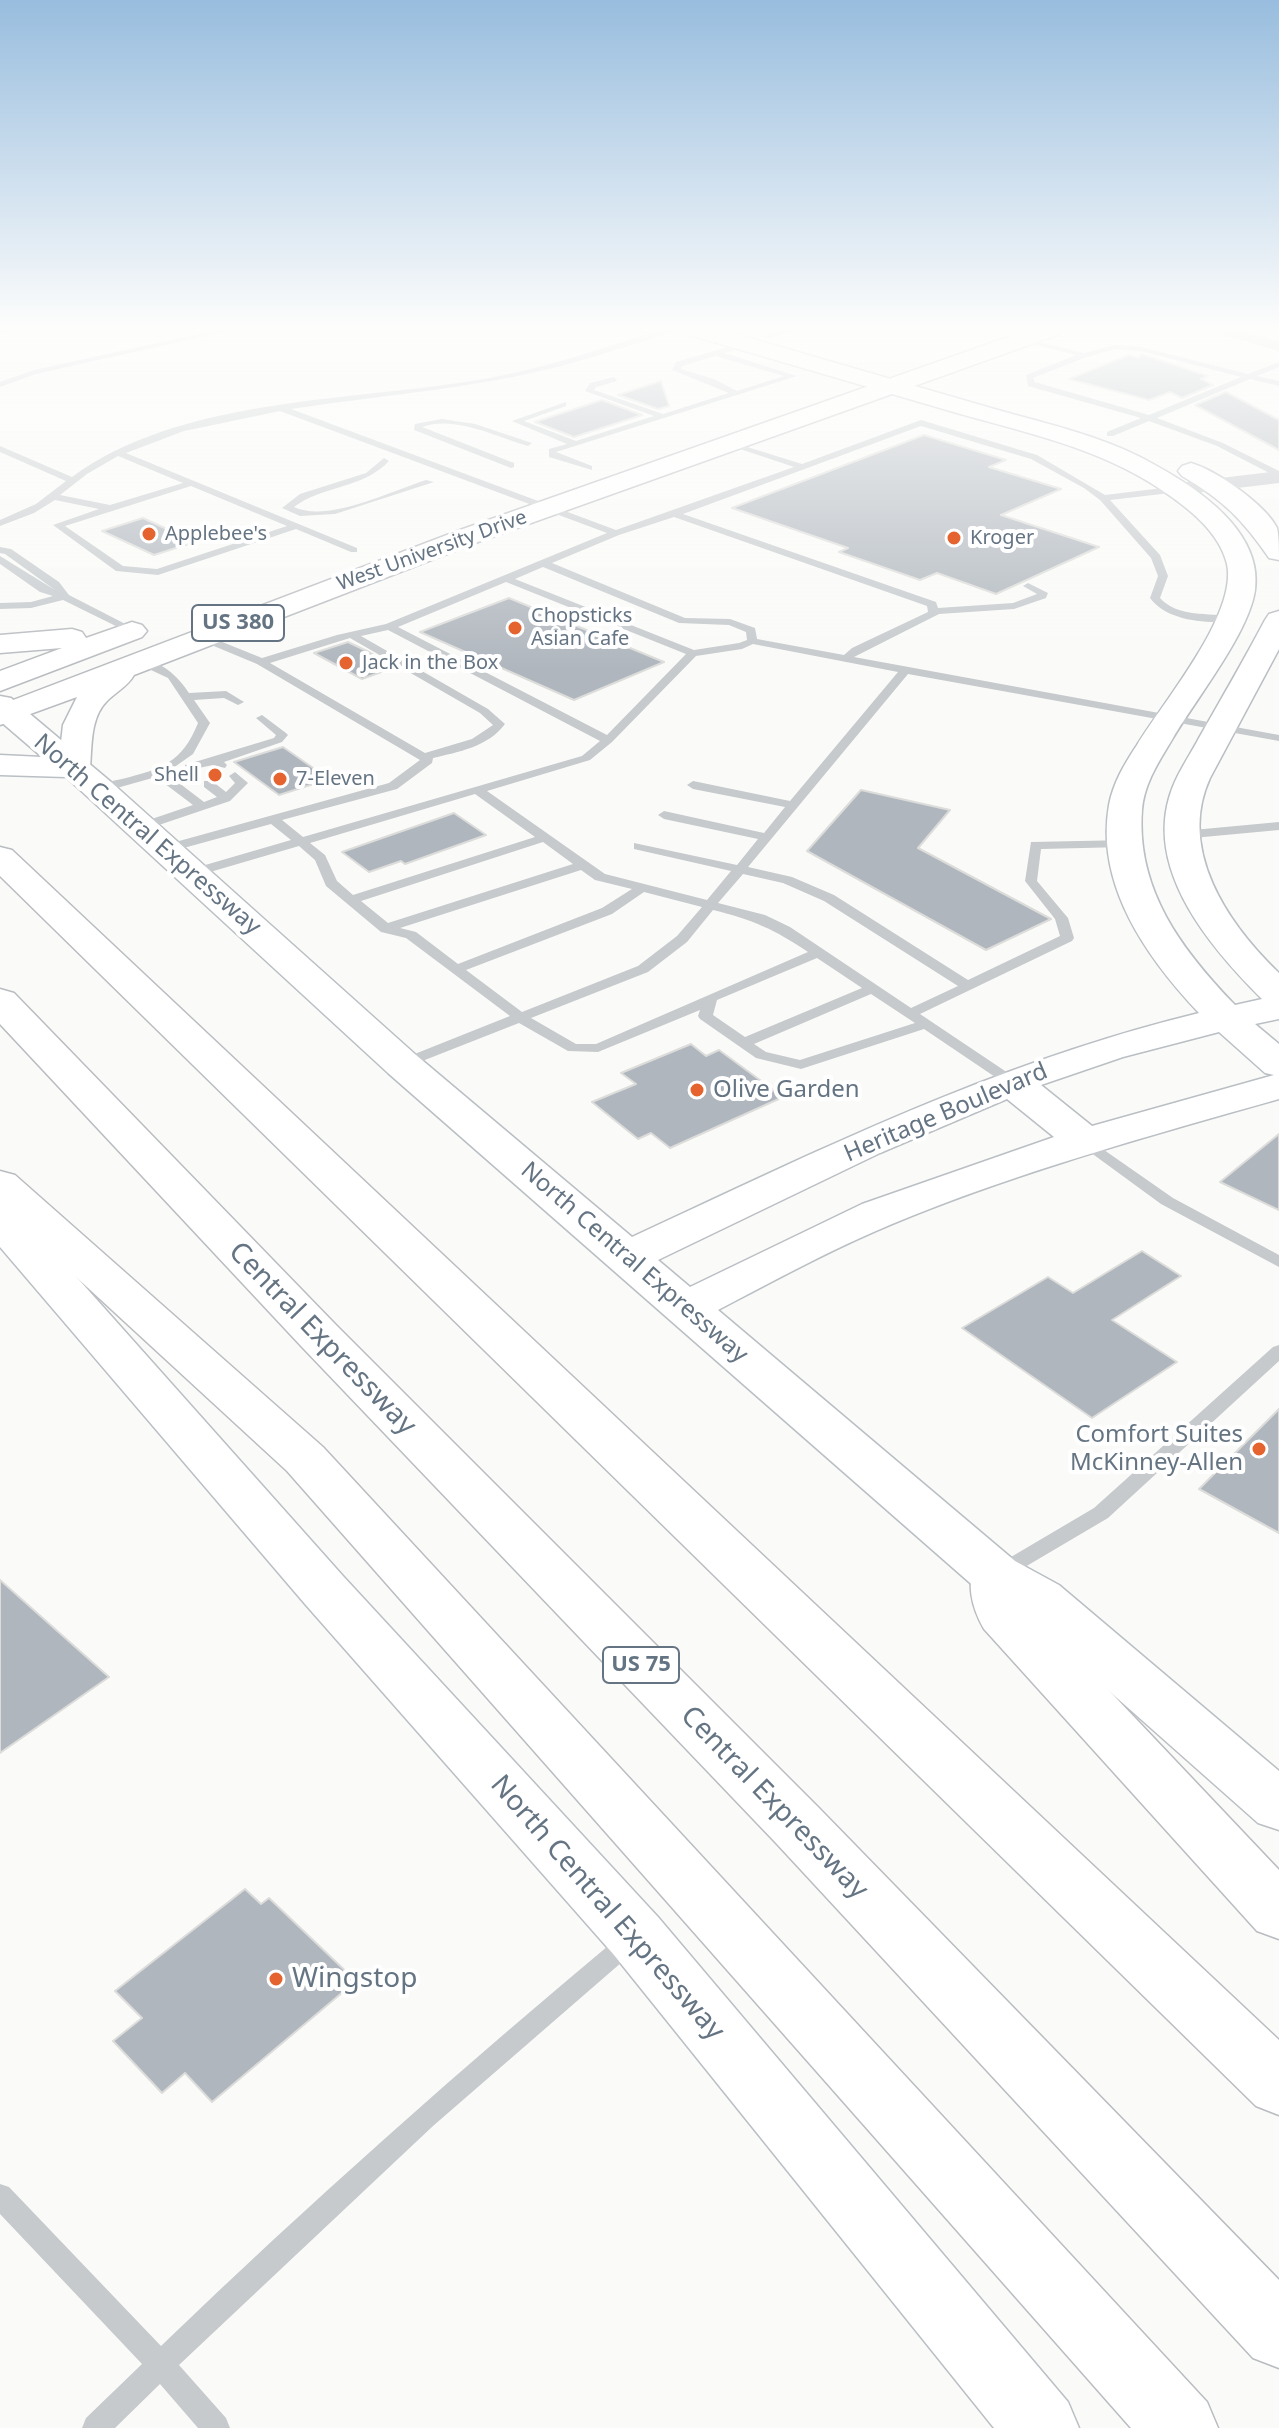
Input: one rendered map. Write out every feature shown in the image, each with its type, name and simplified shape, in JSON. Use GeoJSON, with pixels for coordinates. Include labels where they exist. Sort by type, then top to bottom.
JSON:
{"type":"FeatureCollection","features":[{"type":"Feature","properties":{"kind":"main road","name":"West University Drive"},"geometry":{"type":"LineString","coordinates":[[445,518],[661,443]]}},
{"type":"Feature","properties":{"kind":"main road","name":"West University Drive"},"geometry":{"type":"LineString","coordinates":[[0,682],[137,646],[201,637],[730,443]]}},
{"type":"Feature","properties":{"kind":"main road"},"geometry":{"type":"LineString","coordinates":[[1089,443],[1154,472],[1179,489],[1222,530],[1240,563],[1241,590],[1229,619],[1169,718],[1129,792],[1125,807],[1125,843],[1132,884],[1148,921],[1191,980],[1226,1018],[1279,1064]]}},
{"type":"Feature","properties":{"kind":"main road"},"geometry":{"type":"LineString","coordinates":[[1134,443],[1215,485],[1261,523],[1279,552]]}},
{"type":"Feature","properties":{"kind":"main road","name":"West University Drive"},"geometry":{"type":"LineString","coordinates":[[319,563],[366,546]]}},
{"type":"Feature","properties":{"kind":"main road","name":"West University Drive"},"geometry":{"type":"LineString","coordinates":[[3,711],[137,646],[162,620]]}},
{"type":"Feature","properties":{"kind":"main road"},"geometry":{"type":"LineString","coordinates":[[1279,620],[1185,800],[1182,835],[1197,887],[1216,925],[1231,945],[1279,994]]}},
{"type":"Feature","properties":{"kind":"main road"},"geometry":{"type":"LineString","coordinates":[[0,644],[137,646]]}},
{"type":"Feature","properties":{"kind":"main road"},"geometry":{"type":"LineString","coordinates":[[0,765],[86,778],[80,714],[85,704],[137,646]]}},
{"type":"Feature","properties":{"kind":"main road","name":"North Central Expressway"},"geometry":{"type":"LineString","coordinates":[[3,711],[86,778],[402,1064],[996,1575],[1040,1599],[1279,1806]]}},
{"type":"Feature","properties":{"kind":"main road"},"geometry":{"type":"LineString","coordinates":[[0,857],[1279,2084]]}},
{"type":"Feature","properties":{"kind":"main road","name":"Central Expressway"},"geometry":{"type":"LineString","coordinates":[[0,1001],[319,1336],[797,1825],[1279,2332]]}},
{"type":"Feature","properties":{"kind":"main road","name":"Heritage Boulevard"},"geometry":{"type":"LineString","coordinates":[[627,1257],[919,1120],[1012,1082],[1096,1053],[1279,1007]]}},
{"type":"Feature","properties":{"kind":"main road"},"geometry":{"type":"LineString","coordinates":[[1012,1082],[1084,1141]]}},
{"type":"Feature","properties":{"kind":"main road"},"geometry":{"type":"LineString","coordinates":[[686,1308],[781,1258],[878,1214],[1084,1141],[1279,1086]]}},
{"type":"Feature","properties":{"kind":"main road"},"geometry":{"type":"LineString","coordinates":[[0,1184],[305,1459],[1181,2428]]}},
{"type":"Feature","properties":{"kind":"main road","name":"North Central Expressway"},"geometry":{"type":"LineString","coordinates":[[0,1219],[324,1590],[636,1936],[1042,2428]]}},
{"type":"Feature","properties":{"kind":"main road"},"geometry":{"type":"LineString","coordinates":[[996,1575],[1003,1614],[1279,1912]]}},
{"type":"Feature","properties":{"kind":"street"},"geometry":{"type":"LineString","coordinates":[[1179,489],[1279,476]]}},
{"type":"Feature","properties":{"kind":"lane"},"geometry":{"type":"LineString","coordinates":[[0,523],[19,518],[55,497],[72,480],[119,453],[145,443]]}},
{"type":"Feature","properties":{"kind":"lane"},"geometry":{"type":"LineString","coordinates":[[376,443],[616,533]]}},
{"type":"Feature","properties":{"kind":"lane"},"geometry":{"type":"LineString","coordinates":[[452,443],[511,465]]}},
{"type":"Feature","properties":{"kind":"lane"},"geometry":{"type":"LineString","coordinates":[[732,443],[803,467]]}},
{"type":"Feature","properties":{"kind":"lane"},"geometry":{"type":"LineString","coordinates":[[261,662],[389,627],[616,533],[867,443]]}},
{"type":"Feature","properties":{"kind":"lane"},"geometry":{"type":"LineString","coordinates":[[988,443],[1034,457],[1103,498],[1162,567],[1163,576],[1155,598],[1158,603],[1174,611],[1229,619]]}},
{"type":"Feature","properties":{"kind":"lane"},"geometry":{"type":"LineString","coordinates":[[1220,443],[1237,450],[1279,476]]}},
{"type":"Feature","properties":{"kind":"lane"},"geometry":{"type":"LineString","coordinates":[[576,444],[552,451],[552,455],[589,468]]}},
{"type":"Feature","properties":{"kind":"lane"},"geometry":{"type":"LineString","coordinates":[[0,449],[72,480]]}},
{"type":"Feature","properties":{"kind":"lane"},"geometry":{"type":"LineString","coordinates":[[119,453],[296,526],[366,546]]}},
{"type":"Feature","properties":{"kind":"lane"},"geometry":{"type":"LineString","coordinates":[[384,461],[369,475],[303,496],[287,508],[300,514],[335,511],[429,482]]}},
{"type":"Feature","properties":{"kind":"lane"},"geometry":{"type":"LineString","coordinates":[[191,483],[58,525],[120,569],[138,572],[158,572],[296,526]]}},
{"type":"Feature","properties":{"kind":"lane"},"geometry":{"type":"LineString","coordinates":[[1103,498],[1179,489]]}},
{"type":"Feature","properties":{"kind":"lane"},"geometry":{"type":"LineString","coordinates":[[303,496],[311,507],[335,511]]}},
{"type":"Feature","properties":{"kind":"lane"},"geometry":{"type":"LineString","coordinates":[[55,497],[110,509]]}},
{"type":"Feature","properties":{"kind":"lane"},"geometry":{"type":"LineString","coordinates":[[674,514],[932,604],[934,611]]}},
{"type":"Feature","properties":{"kind":"lane"},"geometry":{"type":"LineString","coordinates":[[0,550],[8,551],[55,584],[65,597]]}},
{"type":"Feature","properties":{"kind":"lane"},"geometry":{"type":"LineString","coordinates":[[0,559],[44,590],[65,597],[137,646],[172,676],[204,723],[190,752],[187,767]]}},
{"type":"Feature","properties":{"kind":"lane"},"geometry":{"type":"LineString","coordinates":[[543,563],[683,621],[730,622],[751,630],[752,641]]}},
{"type":"Feature","properties":{"kind":"lane"},"geometry":{"type":"LineString","coordinates":[[507,579],[693,653],[742,646],[752,641],[1279,738]]}},
{"type":"Feature","properties":{"kind":"lane"},"geometry":{"type":"LineString","coordinates":[[846,659],[856,650],[934,611],[1014,606],[1042,596],[1043,593],[1028,586]]}},
{"type":"Feature","properties":{"kind":"lane"},"geometry":{"type":"LineString","coordinates":[[0,606],[31,605],[65,597]]}},
{"type":"Feature","properties":{"kind":"lane"},"geometry":{"type":"LineString","coordinates":[[389,627],[608,740]]}},
{"type":"Feature","properties":{"kind":"lane"},"geometry":{"type":"LineString","coordinates":[[352,635],[496,718],[499,724],[496,730],[479,740],[423,757]]}},
{"type":"Feature","properties":{"kind":"lane"},"geometry":{"type":"LineString","coordinates":[[153,838],[273,819],[393,786],[428,760],[261,662],[201,637]]}},
{"type":"Feature","properties":{"kind":"lane"},"geometry":{"type":"LineString","coordinates":[[193,873],[586,758],[608,740],[693,653]]}},
{"type":"Feature","properties":{"kind":"lane"},"geometry":{"type":"LineString","coordinates":[[402,1064],[643,969],[682,939],[905,670]]}},
{"type":"Feature","properties":{"kind":"lane"},"geometry":{"type":"LineString","coordinates":[[186,697],[226,694],[238,702]]}},
{"type":"Feature","properties":{"kind":"lane"},"geometry":{"type":"LineString","coordinates":[[86,778],[217,763],[278,740],[282,735],[280,731],[262,718]]}},
{"type":"Feature","properties":{"kind":"lane"},"geometry":{"type":"LineString","coordinates":[[156,771],[203,807]]}},
{"type":"Feature","properties":{"kind":"lane"},"geometry":{"type":"LineString","coordinates":[[153,838],[203,807],[226,798],[242,783],[235,776]]}},
{"type":"Feature","properties":{"kind":"lane"},"geometry":{"type":"LineString","coordinates":[[208,784],[226,798]]}},
{"type":"Feature","properties":{"kind":"lane"},"geometry":{"type":"LineString","coordinates":[[693,785],[793,805]]}},
{"type":"Feature","properties":{"kind":"lane"},"geometry":{"type":"LineString","coordinates":[[476,789],[600,877],[760,918],[819,952],[1012,1082]]}},
{"type":"Feature","properties":{"kind":"lane"},"geometry":{"type":"LineString","coordinates":[[664,815],[767,837]]}},
{"type":"Feature","properties":{"kind":"lane"},"geometry":{"type":"LineString","coordinates":[[273,819],[321,858],[331,883],[386,929],[411,935],[521,1018],[573,1048],[598,1048],[819,952]]}},
{"type":"Feature","properties":{"kind":"lane"},"geometry":{"type":"LineString","coordinates":[[1182,835],[1279,826]]}},
{"type":"Feature","properties":{"kind":"lane"},"geometry":{"type":"LineString","coordinates":[[351,900],[544,838]]}},
{"type":"Feature","properties":{"kind":"lane"},"geometry":{"type":"LineString","coordinates":[[910,1014],[1067,938],[1061,918],[1031,881],[1035,845],[1125,843]]}},
{"type":"Feature","properties":{"kind":"lane"},"geometry":{"type":"LineString","coordinates":[[638,846],[742,867],[787,880],[829,898],[966,985]]}},
{"type":"Feature","properties":{"kind":"lane"},"geometry":{"type":"LineString","coordinates":[[386,929],[583,865]]}},
{"type":"Feature","properties":{"kind":"lane"},"geometry":{"type":"LineString","coordinates":[[456,969],[607,911],[642,888]]}},
{"type":"Feature","properties":{"kind":"lane"},"geometry":{"type":"LineString","coordinates":[[744,1043],[873,988]]}},
{"type":"Feature","properties":{"kind":"lane"},"geometry":{"type":"LineString","coordinates":[[710,1001],[705,1016],[761,1055],[801,1065],[926,1024]]}},
{"type":"Feature","properties":{"kind":"lane"},"geometry":{"type":"LineString","coordinates":[[1084,1141],[1167,1201],[1279,1262]]}},
{"type":"Feature","properties":{"kind":"lane"},"geometry":{"type":"LineString","coordinates":[[996,1575],[1101,1513],[1279,1351]]}},
{"type":"Feature","properties":{"kind":"lane"},"geometry":{"type":"LineString","coordinates":[[96,2428],[160,2364],[504,2046],[636,1936]]}},
{"type":"Feature","properties":{"kind":"lane"},"geometry":{"type":"LineString","coordinates":[[0,2196],[160,2364],[216,2428]]}},
{"type":"Feature","properties":{"kind":"building"},"geometry":{"type":"Polygon","coordinates":[[[902,443],[951,443],[1006,460],[989,467],[1061,489],[1001,515],[1099,547],[996,594],[937,573],[920,580],[839,552],[848,548],[732,508],[902,443]]]}},
{"type":"Feature","properties":{"kind":"building"},"geometry":{"type":"Polygon","coordinates":[[[1267,443],[1279,443],[1279,450],[1267,443]]]}},
{"type":"Feature","properties":{"kind":"building","name":"Applebee's"},"geometry":{"type":"Polygon","coordinates":[[[143,518],[195,542],[154,555],[102,531],[143,518]]]}},
{"type":"Feature","properties":{"kind":"building"},"geometry":{"type":"Polygon","coordinates":[[[509,598],[664,662],[574,700],[420,632],[509,598]]]}},
{"type":"Feature","properties":{"kind":"building","name":"Jack in the Box"},"geometry":{"type":"Polygon","coordinates":[[[348,642],[395,667],[362,679],[314,653],[348,642]]]}},
{"type":"Feature","properties":{"kind":"building"},"geometry":{"type":"Polygon","coordinates":[[[283,747],[329,779],[279,795],[234,762],[283,747]]]}},
{"type":"Feature","properties":{"kind":"building"},"geometry":{"type":"Polygon","coordinates":[[[861,790],[950,810],[918,848],[1051,919],[986,950],[807,851],[861,790]]]}},
{"type":"Feature","properties":{"kind":"building"},"geometry":{"type":"Polygon","coordinates":[[[454,813],[486,835],[405,864],[401,861],[369,872],[342,852],[454,813]]]}},
{"type":"Feature","properties":{"kind":"building","name":"Olive Garden"},"geometry":{"type":"Polygon","coordinates":[[[691,1044],[706,1056],[719,1050],[783,1097],[670,1148],[651,1133],[638,1139],[592,1102],[636,1084],[621,1073],[691,1044]]]}},
{"type":"Feature","properties":{"kind":"building"},"geometry":{"type":"Polygon","coordinates":[[[1279,1134],[1279,1210],[1220,1182],[1279,1134]]]}},
{"type":"Feature","properties":{"kind":"building"},"geometry":{"type":"Polygon","coordinates":[[[1142,1251],[1181,1276],[1112,1320],[1177,1362],[1092,1418],[962,1328],[1048,1277],[1073,1293],[1142,1251]]]}},
{"type":"Feature","properties":{"kind":"building","name":"Comfort Suites McKinney-Allen"},"geometry":{"type":"Polygon","coordinates":[[[1279,1409],[1279,1533],[1199,1489],[1279,1409]]]}},
{"type":"Feature","properties":{"kind":"building"},"geometry":{"type":"Polygon","coordinates":[[[0,1580],[109,1677],[0,1753],[0,1580]]]}},
{"type":"Feature","properties":{"kind":"building"},"geometry":{"type":"Polygon","coordinates":[[[245,1889],[261,1904],[269,1898],[356,1981],[212,2102],[185,2073],[162,2093],[113,2041],[142,2018],[115,1991],[245,1889]]]}},
{"type":"Feature","properties":{"kind":"place","name":"Applebee's"},"geometry":{"type":"Point","coordinates":[149,534]}},
{"type":"Feature","properties":{"kind":"place","name":"Kroger"},"geometry":{"type":"Point","coordinates":[954,538]}},
{"type":"Feature","properties":{"kind":"place","name":"Chopsticks Asian Cafe"},"geometry":{"type":"Point","coordinates":[515,628]}},
{"type":"Feature","properties":{"kind":"place","name":"Jack in the Box"},"geometry":{"type":"Point","coordinates":[346,663]}},
{"type":"Feature","properties":{"kind":"place","name":"Shell"},"geometry":{"type":"Point","coordinates":[215,775]}},
{"type":"Feature","properties":{"kind":"place","name":"7-Eleven"},"geometry":{"type":"Point","coordinates":[280,779]}},
{"type":"Feature","properties":{"kind":"place","name":"Olive Garden"},"geometry":{"type":"Point","coordinates":[697,1090]}},
{"type":"Feature","properties":{"kind":"place","name":"Comfort Suites McKinney-Allen"},"geometry":{"type":"Point","coordinates":[1259,1449]}},
{"type":"Feature","properties":{"kind":"place","name":"Wingstop"},"geometry":{"type":"Point","coordinates":[276,1979]}}]}
